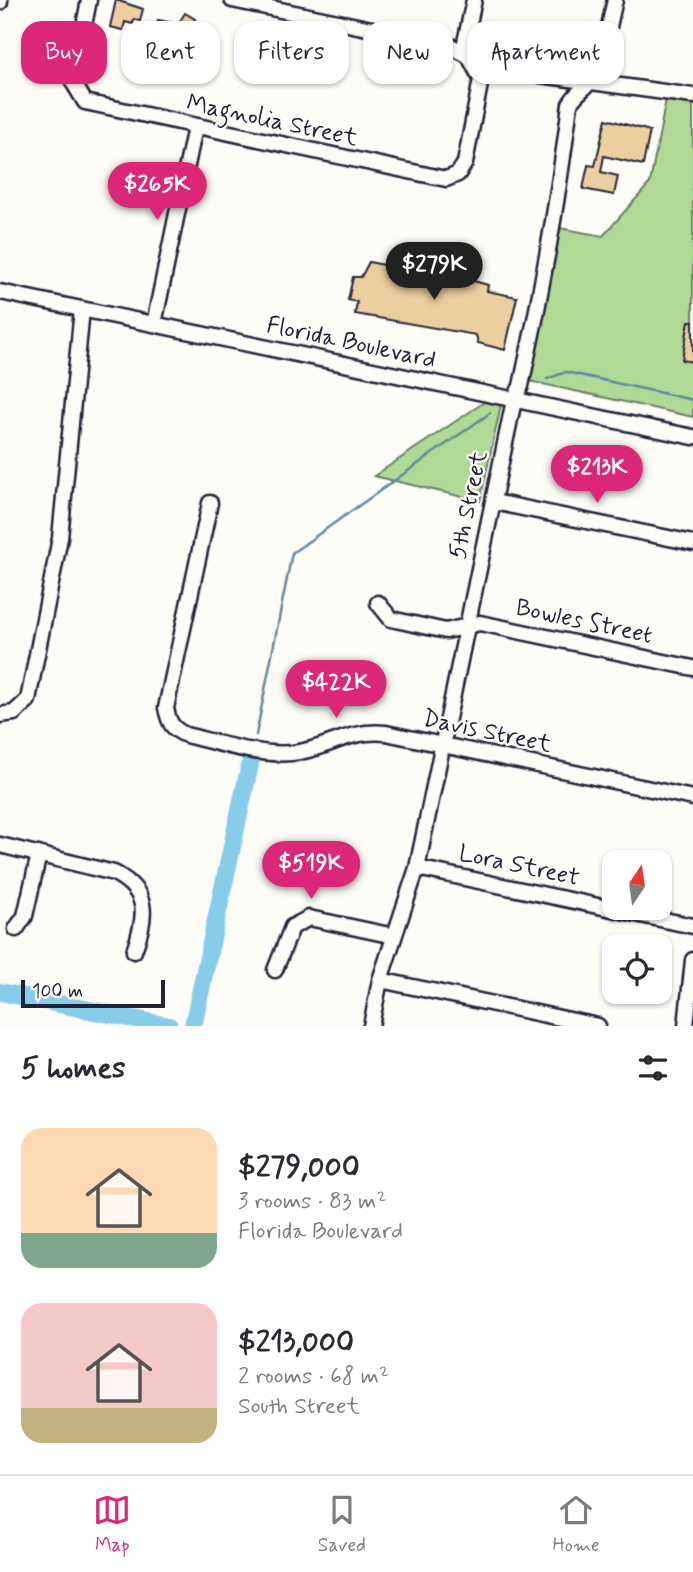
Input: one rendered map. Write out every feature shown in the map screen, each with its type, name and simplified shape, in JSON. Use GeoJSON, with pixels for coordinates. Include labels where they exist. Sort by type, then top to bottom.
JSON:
{"type":"FeatureCollection","features":[{"type":"Feature","properties":{"kind":"street","name":"Magnolia Street"},"geometry":{"type":"LineString","coordinates":[[89,0],[73,82],[79,96],[93,105],[195,127],[438,179],[458,174],[465,163],[480,84]]}},
{"type":"Feature","properties":{"kind":"street"},"geometry":{"type":"LineString","coordinates":[[232,0],[449,45],[467,54]]}},
{"type":"Feature","properties":{"kind":"street"},"geometry":{"type":"LineString","coordinates":[[470,21],[474,0]]}},
{"type":"Feature","properties":{"kind":"street","name":"5th Street"},"geometry":{"type":"LineString","coordinates":[[610,21],[615,0]]}},
{"type":"Feature","properties":{"kind":"street"},"geometry":{"type":"LineString","coordinates":[[467,33],[464,47],[467,52]]}},
{"type":"Feature","properties":{"kind":"street"},"geometry":{"type":"LineString","coordinates":[[588,84],[693,96]]}},
{"type":"Feature","properties":{"kind":"street","name":"5th Street"},"geometry":{"type":"LineString","coordinates":[[371,1026],[380,980],[417,868],[514,400],[521,386],[541,292],[562,181],[570,104],[575,93],[588,84]]}},
{"type":"Feature","properties":{"kind":"street"},"geometry":{"type":"LineString","coordinates":[[154,324],[195,127]]}},
{"type":"Feature","properties":{"kind":"street","name":"Florida Boulevard"},"geometry":{"type":"LineString","coordinates":[[0,292],[693,437]]}},
{"type":"Feature","properties":{"kind":"street"},"geometry":{"type":"LineString","coordinates":[[0,715],[14,713],[28,700],[54,579],[82,309]]}},
{"type":"Feature","properties":{"kind":"street"},"geometry":{"type":"LineString","coordinates":[[494,502],[693,543]]}},
{"type":"Feature","properties":{"kind":"street","name":"Davis Street"},"geometry":{"type":"LineString","coordinates":[[210,503],[166,708],[169,723],[176,731],[186,736],[271,753],[313,749],[346,735],[367,731],[693,798]]}},
{"type":"Feature","properties":{"kind":"street","name":"Bowles Street"},"geometry":{"type":"LineString","coordinates":[[378,603],[391,619],[446,631],[480,623],[693,668]]}},
{"type":"Feature","properties":{"kind":"street"},"geometry":{"type":"LineString","coordinates":[[0,845],[114,873],[133,885],[144,913],[134,951]]}},
{"type":"Feature","properties":{"kind":"street"},"geometry":{"type":"LineString","coordinates":[[16,929],[25,916],[39,854]]}},
{"type":"Feature","properties":{"kind":"street","name":"Lora Street"},"geometry":{"type":"LineString","coordinates":[[417,868],[693,926]]}},
{"type":"Feature","properties":{"kind":"street"},"geometry":{"type":"LineString","coordinates":[[275,970],[292,927],[309,918],[394,936]]}},
{"type":"Feature","properties":{"kind":"street"},"geometry":{"type":"LineString","coordinates":[[686,1026],[693,960]]}},
{"type":"Feature","properties":{"kind":"street"},"geometry":{"type":"LineString","coordinates":[[380,980],[598,1026]]}},
{"type":"Feature","properties":{"kind":"green space"},"geometry":{"type":"Polygon","coordinates":[[[666,99],[693,102],[693,417],[529,381],[559,228],[603,236],[650,183],[666,99]]]}},
{"type":"Feature","properties":{"kind":"green space"},"geometry":{"type":"Polygon","coordinates":[[[486,401],[501,405],[480,501],[374,476],[486,401]]]}},
{"type":"Feature","properties":{"kind":"building"},"geometry":{"type":"Polygon","coordinates":[[[116,0],[143,9],[140,21],[121,21],[121,30],[110,27],[116,0]]]}},
{"type":"Feature","properties":{"kind":"building"},"geometry":{"type":"Polygon","coordinates":[[[185,13],[195,19],[194,21],[180,21],[185,13]]]}},
{"type":"Feature","properties":{"kind":"building"},"geometry":{"type":"Polygon","coordinates":[[[606,119],[650,131],[643,165],[604,156],[601,172],[618,176],[614,195],[583,189],[588,165],[595,166],[606,119]]]}},
{"type":"Feature","properties":{"kind":"building"},"geometry":{"type":"Polygon","coordinates":[[[369,262],[433,275],[433,271],[456,276],[488,285],[487,291],[517,297],[505,350],[478,343],[476,335],[355,314],[357,302],[348,300],[353,277],[361,277],[369,262]]]}},
{"type":"Feature","properties":{"kind":"building"},"geometry":{"type":"Polygon","coordinates":[[[689,321],[693,321],[693,362],[682,360],[689,321]]]}},
{"type":"Feature","properties":{"kind":"waterway"},"geometry":{"type":"LineString","coordinates":[[547,379],[566,372],[693,400]]}},
{"type":"Feature","properties":{"kind":"waterway"},"geometry":{"type":"LineString","coordinates":[[256,735],[292,553],[490,413]]}},
{"type":"Feature","properties":{"kind":"waterway"},"geometry":{"type":"LineString","coordinates":[[193,1026],[250,764]]}},
{"type":"Feature","properties":{"kind":"waterway"},"geometry":{"type":"LineString","coordinates":[[0,992],[169,1026]]}}]}
